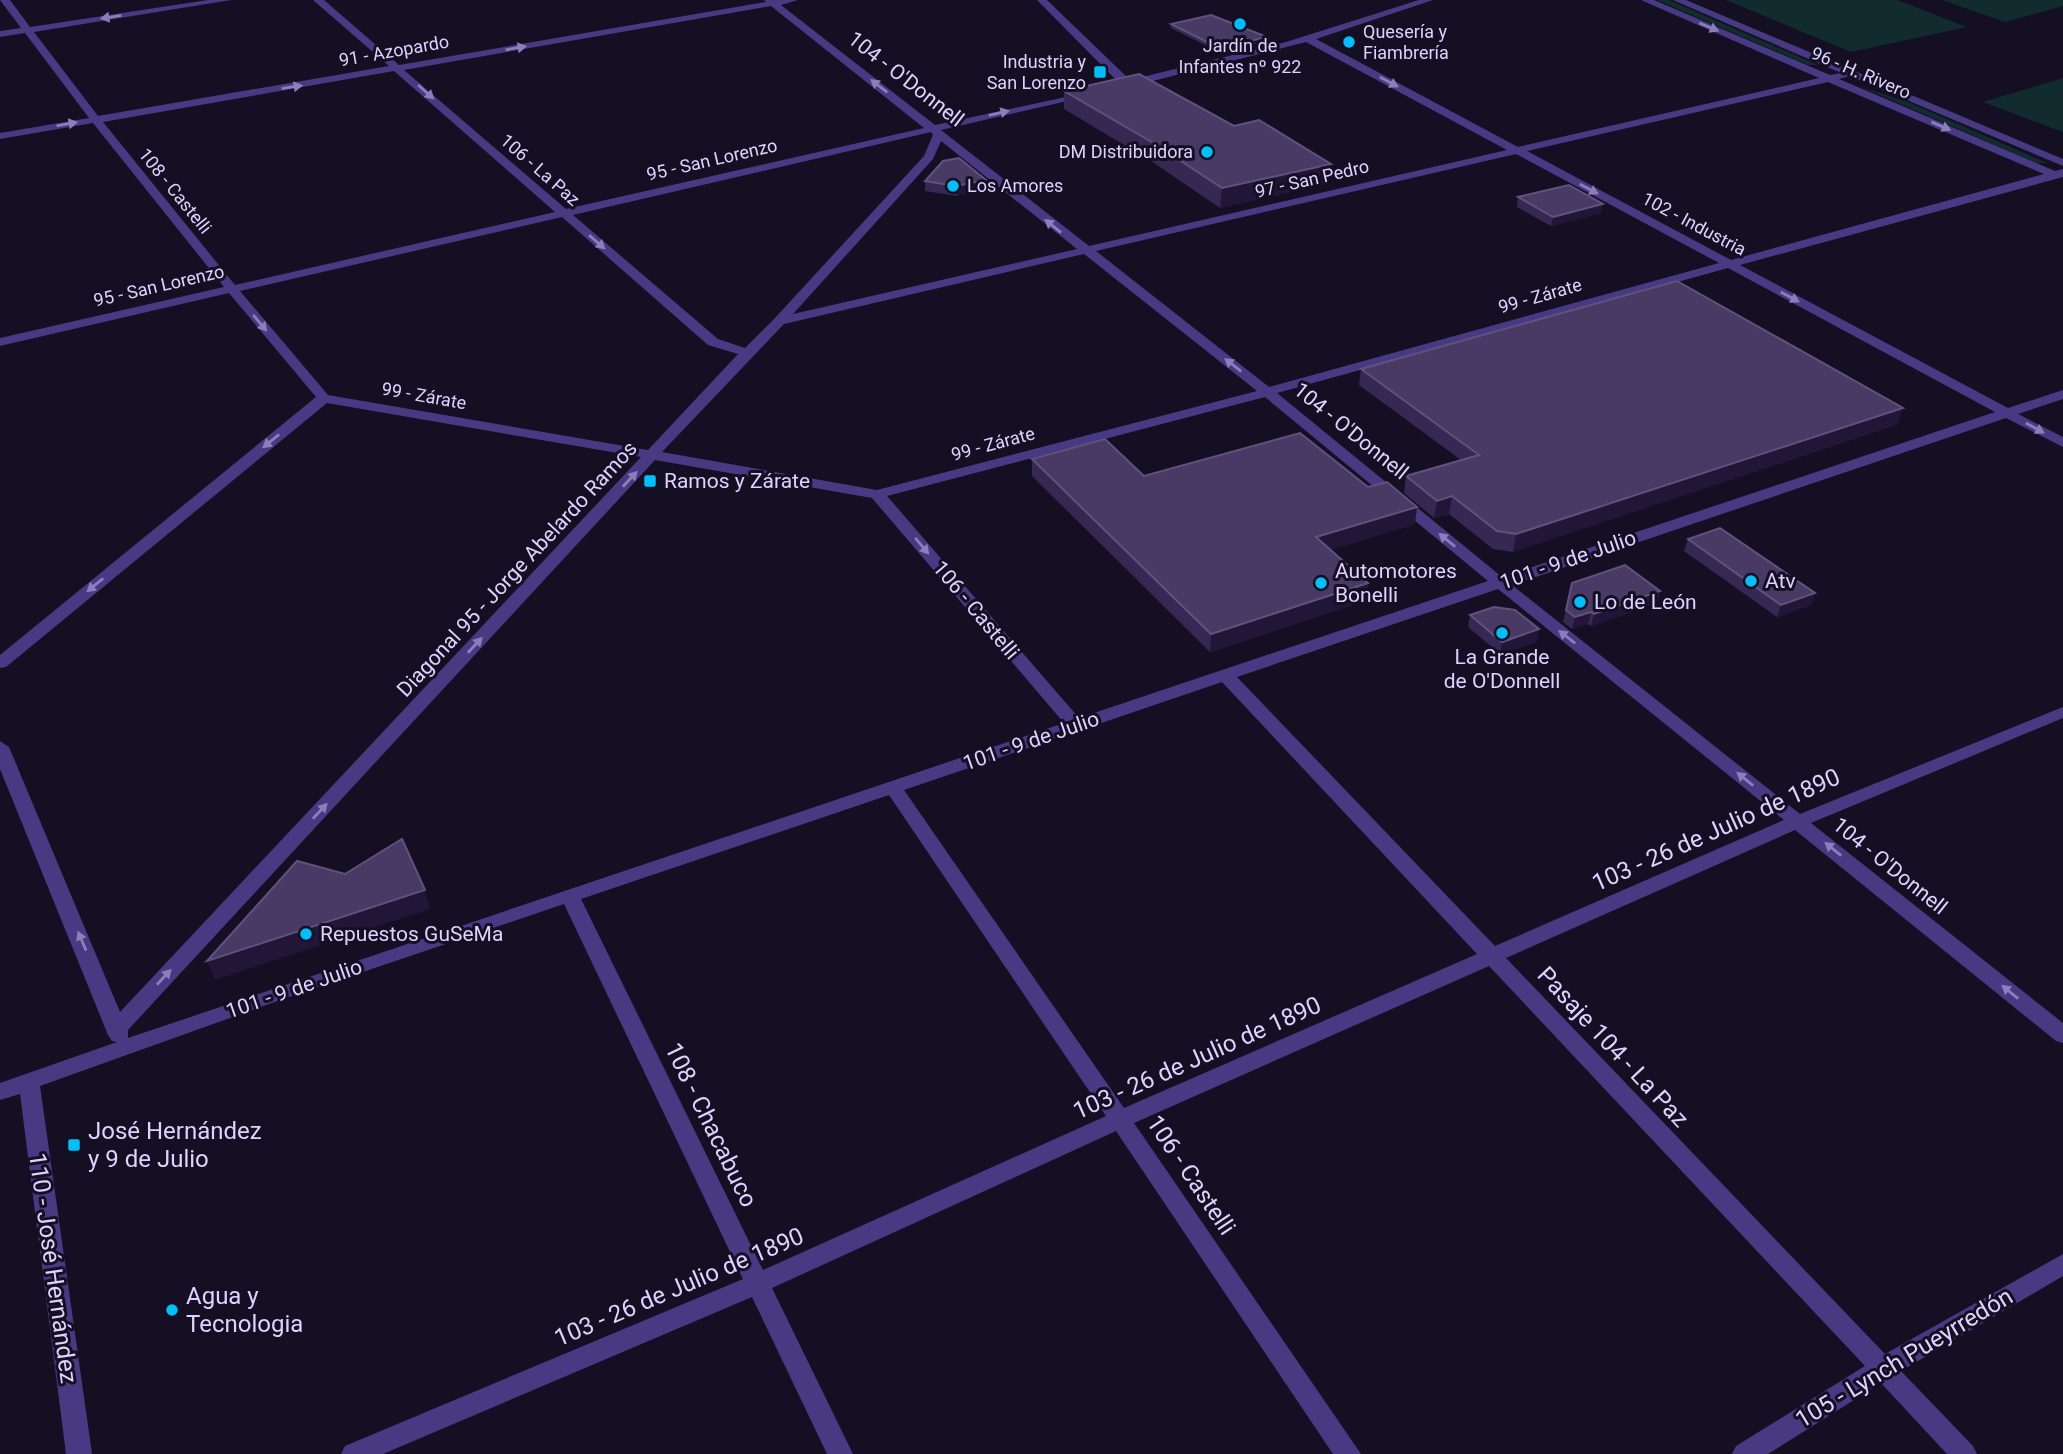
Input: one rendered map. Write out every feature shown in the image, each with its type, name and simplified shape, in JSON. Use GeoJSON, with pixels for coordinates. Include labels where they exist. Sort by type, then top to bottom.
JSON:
{"type":"FeatureCollection","features":[{"type":"Feature","properties":{"kind":"street","name":"108 - Castelli"},"geometry":{"type":"LineString","coordinates":[[5,0],[95,119],[230,287],[324,398]]}},
{"type":"Feature","properties":{"kind":"street"},"geometry":{"type":"LineString","coordinates":[[0,34],[226,0]]}},
{"type":"Feature","properties":{"kind":"street","name":"106 - La Paz"},"geometry":{"type":"LineString","coordinates":[[318,0],[400,68],[561,212],[713,342],[747,353]]}},
{"type":"Feature","properties":{"kind":"street","name":"91 - Azopardo"},"geometry":{"type":"LineString","coordinates":[[0,136],[793,0]]}},
{"type":"Feature","properties":{"kind":"street"},"geometry":{"type":"LineString","coordinates":[[1042,0],[1116,75],[1129,84]]}},
{"type":"Feature","properties":{"kind":"street"},"geometry":{"type":"LineString","coordinates":[[1115,87],[1235,59],[1428,0]]}},
{"type":"Feature","properties":{"kind":"street","name":"96 - H. Rivero"},"geometry":{"type":"LineString","coordinates":[[1646,0],[2061,172]]}},
{"type":"Feature","properties":{"kind":"street","name":"96 - H. Rivero"},"geometry":{"type":"LineString","coordinates":[[1678,0],[1852,73],[2061,172]]}},
{"type":"Feature","properties":{"kind":"street","name":"104 - O'Donnell"},"geometry":{"type":"LineString","coordinates":[[771,2],[1083,250],[1267,392],[1500,583],[2063,1035]]}},
{"type":"Feature","properties":{"kind":"street","name":"102 - Industria"},"geometry":{"type":"LineString","coordinates":[[1307,38],[2063,443]]}},
{"type":"Feature","properties":{"kind":"street","name":"97 - San Pedro"},"geometry":{"type":"LineString","coordinates":[[780,321],[1852,73]]}},
{"type":"Feature","properties":{"kind":"street","name":"95 - San Lorenzo"},"geometry":{"type":"LineString","coordinates":[[0,342],[561,212],[936,131],[1102,90]]}},
{"type":"Feature","properties":{"kind":"street","name":"Diagonal 95 - Jorge Abelardo Ramos"},"geometry":{"type":"LineString","coordinates":[[118,1027],[747,353],[780,321],[929,157],[936,131]]}},
{"type":"Feature","properties":{"kind":"street","name":"99 - Zárate"},"geometry":{"type":"LineString","coordinates":[[324,398],[877,494],[1267,392],[2061,172]]}},
{"type":"Feature","properties":{"kind":"street","name":"101 - 9 de Julio"},"geometry":{"type":"LineString","coordinates":[[0,1092],[1074,725],[2063,394]]}},
{"type":"Feature","properties":{"kind":"street"},"geometry":{"type":"LineString","coordinates":[[0,663],[324,398]]}},
{"type":"Feature","properties":{"kind":"street","name":"106 - Castelli"},"geometry":{"type":"LineString","coordinates":[[877,494],[1074,725]]}},
{"type":"Feature","properties":{"kind":"street","name":"Pasaje 104 - La Paz"},"geometry":{"type":"LineString","coordinates":[[1225,675],[1964,1454]]}},
{"type":"Feature","properties":{"kind":"street","name":"103 - 26 de Julio de 1890"},"geometry":{"type":"LineString","coordinates":[[354,1454],[759,1283],[1121,1119],[1798,821],[2063,712]]}},
{"type":"Feature","properties":{"kind":"street"},"geometry":{"type":"LineString","coordinates":[[0,747],[118,1027],[122,1049]]}},
{"type":"Feature","properties":{"kind":"street","name":"106 - Castelli"},"geometry":{"type":"LineString","coordinates":[[894,788],[1348,1454]]}},
{"type":"Feature","properties":{"kind":"street","name":"108 - Chacabuco"},"geometry":{"type":"LineString","coordinates":[[570,896],[840,1454]]}},
{"type":"Feature","properties":{"kind":"street","name":"110 - José Hernández"},"geometry":{"type":"LineString","coordinates":[[29,1082],[79,1454]]}},
{"type":"Feature","properties":{"kind":"street","name":"105 - Lynch Pueyrredón"},"geometry":{"type":"LineString","coordinates":[[1745,1454],[2063,1264]]}},
{"type":"Feature","properties":{"kind":"green space"},"geometry":{"type":"Polygon","coordinates":[[[1657,0],[1669,0],[1818,65],[1808,65],[1657,0]]]}},
{"type":"Feature","properties":{"kind":"green space"},"geometry":{"type":"Polygon","coordinates":[[[1726,0],[1897,0],[1967,27],[1851,52],[1726,0]]]}},
{"type":"Feature","properties":{"kind":"green space"},"geometry":{"type":"Polygon","coordinates":[[[1942,0],[2063,0],[2063,6],[2005,22],[1942,0]]]}},
{"type":"Feature","properties":{"kind":"green space"},"geometry":{"type":"Polygon","coordinates":[[[2063,78],[2063,132],[1983,102],[2063,78]]]}},
{"type":"Feature","properties":{"kind":"green space"},"geometry":{"type":"Polygon","coordinates":[[[1859,86],[1908,102],[2047,163],[2037,163],[1859,86]]]}},
{"type":"Feature","properties":{"kind":"building"},"geometry":{"type":"Polygon","coordinates":[[[1211,15],[1267,37],[1219,48],[1171,24],[1211,15]]]}},
{"type":"Feature","properties":{"kind":"building","name":"DM Distribuidora"},"geometry":{"type":"Polygon","coordinates":[[[1139,74],[1234,126],[1259,120],[1331,164],[1222,188],[1155,144],[1064,91],[1139,74]]]}},
{"type":"Feature","properties":{"kind":"building"},"geometry":{"type":"Polygon","coordinates":[[[959,158],[986,180],[956,186],[925,181],[943,161],[959,158]]]}},
{"type":"Feature","properties":{"kind":"building"},"geometry":{"type":"Polygon","coordinates":[[[1569,185],[1603,204],[1553,217],[1518,197],[1569,185]]]}},
{"type":"Feature","properties":{"kind":"building"},"geometry":{"type":"Polygon","coordinates":[[[1677,281],[1903,408],[1516,534],[1497,531],[1452,496],[1437,501],[1406,476],[1479,455],[1361,369],[1677,281]]]}},
{"type":"Feature","properties":{"kind":"building"},"geometry":{"type":"Polygon","coordinates":[[[1300,433],[1368,487],[1387,482],[1417,507],[1316,537],[1368,583],[1211,634],[1032,459],[1105,439],[1144,476],[1300,433]]]}},
{"type":"Feature","properties":{"kind":"building"},"geometry":{"type":"Polygon","coordinates":[[[1720,528],[1815,593],[1781,605],[1688,539],[1720,528]]]}},
{"type":"Feature","properties":{"kind":"building"},"geometry":{"type":"Polygon","coordinates":[[[1625,565],[1660,591],[1594,614],[1591,612],[1575,617],[1566,610],[1572,583],[1625,565]]]}},
{"type":"Feature","properties":{"kind":"building"},"geometry":{"type":"Polygon","coordinates":[[[1494,607],[1515,610],[1539,629],[1502,642],[1470,615],[1494,607]]]}},
{"type":"Feature","properties":{"kind":"building"},"geometry":{"type":"Polygon","coordinates":[[[402,839],[425,890],[207,961],[297,861],[345,874],[402,839]]]}},
{"type":"Feature","properties":{"kind":"place","name":"Jardín de Infantes nº 922"},"geometry":{"type":"Point","coordinates":[1240,24]}},
{"type":"Feature","properties":{"kind":"place","name":"Quesería y Fiambrería"},"geometry":{"type":"Point","coordinates":[1349,42]}},
{"type":"Feature","properties":{"kind":"place","name":"Industria y San Lorenzo"},"geometry":{"type":"Point","coordinates":[1100,72]}},
{"type":"Feature","properties":{"kind":"place","name":"DM Distribuidora"},"geometry":{"type":"Point","coordinates":[1207,152]}},
{"type":"Feature","properties":{"kind":"place","name":"Los Amores"},"geometry":{"type":"Point","coordinates":[953,186]}},
{"type":"Feature","properties":{"kind":"place","name":"Ramos y Zárate"},"geometry":{"type":"Point","coordinates":[650,481]}},
{"type":"Feature","properties":{"kind":"place","name":"Atv"},"geometry":{"type":"Point","coordinates":[1751,581]}},
{"type":"Feature","properties":{"kind":"place","name":"Automotores Bonelli"},"geometry":{"type":"Point","coordinates":[1321,583]}},
{"type":"Feature","properties":{"kind":"place","name":"Lo de León"},"geometry":{"type":"Point","coordinates":[1580,602]}},
{"type":"Feature","properties":{"kind":"place","name":"La Grande de O'Donnell"},"geometry":{"type":"Point","coordinates":[1502,633]}},
{"type":"Feature","properties":{"kind":"place","name":"Repuestos GuSeMa"},"geometry":{"type":"Point","coordinates":[306,934]}},
{"type":"Feature","properties":{"kind":"place","name":"José Hernández y 9 de Julio"},"geometry":{"type":"Point","coordinates":[74,1145]}},
{"type":"Feature","properties":{"kind":"place","name":"Agua y Tecnologia"},"geometry":{"type":"Point","coordinates":[172,1310]}}]}
